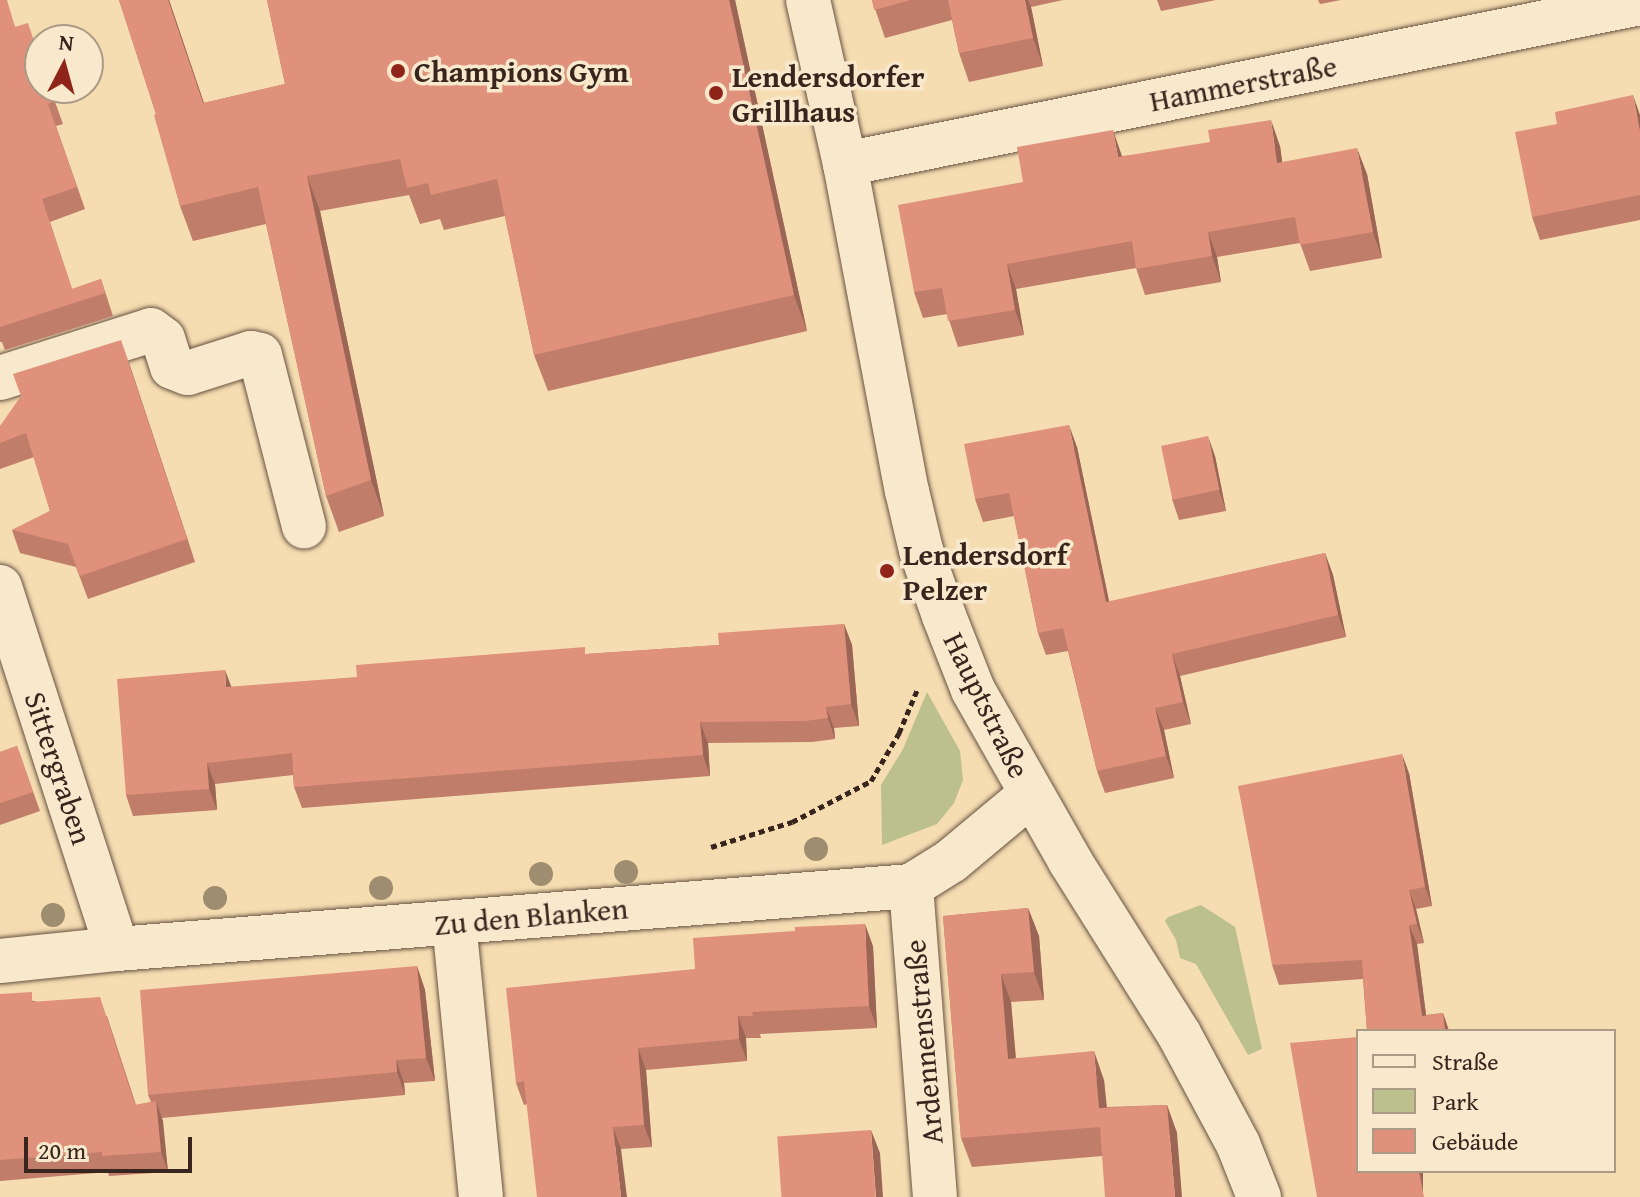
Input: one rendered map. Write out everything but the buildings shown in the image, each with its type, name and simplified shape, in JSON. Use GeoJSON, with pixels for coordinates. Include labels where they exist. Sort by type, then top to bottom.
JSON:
{"type":"FeatureCollection","features":[{"type":"Feature","properties":{"kind":"street","name":"Hauptstraße"},"geometry":{"type":"LineString","coordinates":[[808,0],[845,164],[907,491],[921,550],[944,616],[973,690],[1031,794],[1179,1034],[1238,1144],[1259,1197]]}},
{"type":"Feature","properties":{"kind":"street","name":"Hammerstraße"},"geometry":{"type":"LineString","coordinates":[[845,164],[1640,3]]}},
{"type":"Feature","properties":{"kind":"street"},"geometry":{"type":"LineString","coordinates":[[0,378],[151,330],[163,339],[172,367],[188,373],[251,353],[260,355],[304,526]]}},
{"type":"Feature","properties":{"kind":"street","name":"Sittergraben"},"geometry":{"type":"LineString","coordinates":[[0,587],[117,949]]}},
{"type":"Feature","properties":{"kind":"street","name":"Zu den Blanken"},"geometry":{"type":"LineString","coordinates":[[0,961],[911,886],[951,861],[1031,794]]}},
{"type":"Feature","properties":{"kind":"street","name":"Ardennenstraße"},"geometry":{"type":"LineString","coordinates":[[911,886],[935,1197]]}},
{"type":"Feature","properties":{"kind":"street"},"geometry":{"type":"LineString","coordinates":[[454,922],[481,1197]]}},
{"type":"Feature","properties":{"kind":"path"},"geometry":{"type":"LineString","coordinates":[[706,849],[792,822],[871,781],[899,733],[944,616]]}},
{"type":"Feature","properties":{"kind":"green space"},"geometry":{"type":"Polygon","coordinates":[[[927,692],[960,751],[963,780],[954,803],[937,824],[882,845],[881,785],[903,749],[927,692]]]}},
{"type":"Feature","properties":{"kind":"green space"},"geometry":{"type":"Polygon","coordinates":[[[1201,905],[1235,927],[1262,1049],[1248,1055],[1196,964],[1180,958],[1176,940],[1165,921],[1168,917],[1201,905]]]}},
{"type":"Feature","properties":{"kind":"place","name":"Champions Gym"},"geometry":{"type":"Point","coordinates":[398,71]}},
{"type":"Feature","properties":{"kind":"place","name":"Lendersdorfer Grillhaus"},"geometry":{"type":"Point","coordinates":[716,93]}},
{"type":"Feature","properties":{"kind":"place","name":"Lendersdorf Pelzer"},"geometry":{"type":"Point","coordinates":[887,571]}}]}
